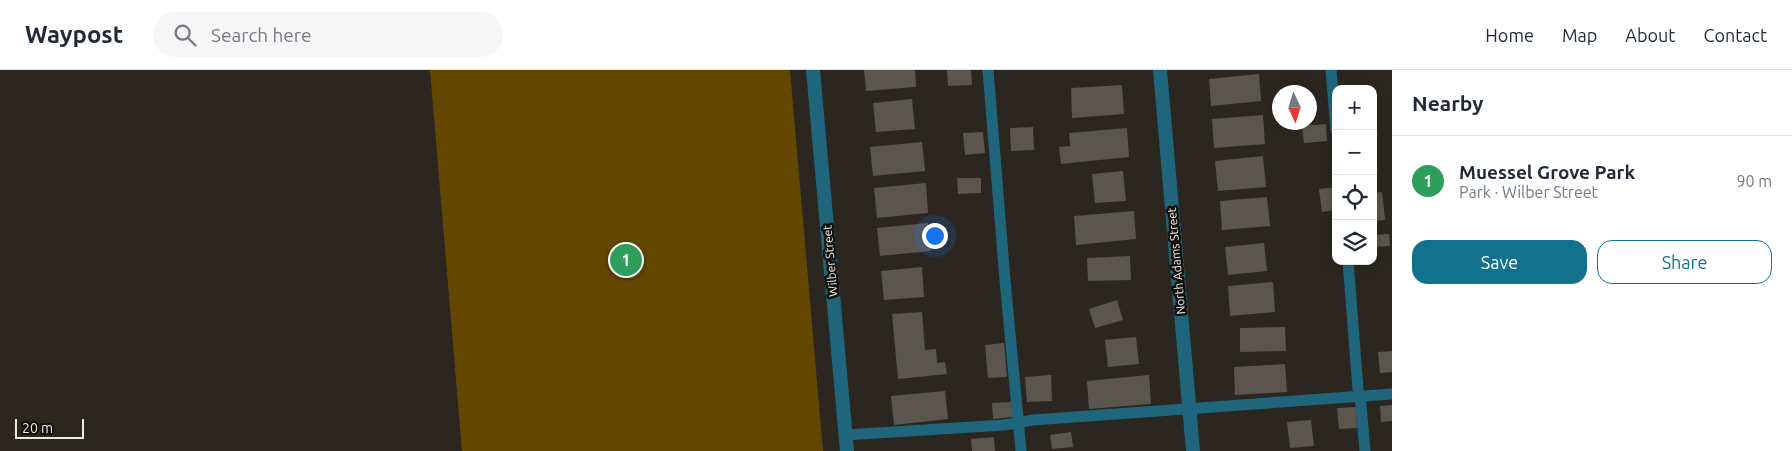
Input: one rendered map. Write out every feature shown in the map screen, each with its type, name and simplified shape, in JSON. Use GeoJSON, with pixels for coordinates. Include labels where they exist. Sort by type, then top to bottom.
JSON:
{"type":"FeatureCollection","features":[{"type":"Feature","properties":{"kind":"street","name":"Wilber Street"},"geometry":{"type":"LineString","coordinates":[[813,70],[846,451]]}},
{"type":"Feature","properties":{"kind":"street","name":"North Adams Street"},"geometry":{"type":"LineString","coordinates":[[1160,70],[1193,451]]}},
{"type":"Feature","properties":{"kind":"lane"},"geometry":{"type":"LineString","coordinates":[[988,70],[1021,451]]}},
{"type":"Feature","properties":{"kind":"lane"},"geometry":{"type":"LineString","coordinates":[[1331,70],[1332,85]]}},
{"type":"Feature","properties":{"kind":"lane"},"geometry":{"type":"LineString","coordinates":[[1348,265],[1365,451]]}},
{"type":"Feature","properties":{"kind":"lane"},"geometry":{"type":"LineString","coordinates":[[845,434],[1392,394]]}},
{"type":"Feature","properties":{"kind":"shaded area"},"geometry":{"type":"Polygon","coordinates":[[[430,70],[790,70],[823,451],[462,451],[430,70]]]}},
{"type":"Feature","properties":{"kind":"building"},"geometry":{"type":"Polygon","coordinates":[[[864,70],[915,70],[916,87],[866,91],[864,70]]]}},
{"type":"Feature","properties":{"kind":"building"},"geometry":{"type":"Polygon","coordinates":[[[947,70],[971,70],[972,85],[948,86],[947,70]]]}},
{"type":"Feature","properties":{"kind":"building"},"geometry":{"type":"Polygon","coordinates":[[[1259,74],[1261,101],[1211,106],[1209,79],[1259,74]]]}},
{"type":"Feature","properties":{"kind":"building"},"geometry":{"type":"Polygon","coordinates":[[[1122,85],[1124,114],[1072,118],[1071,88],[1122,85]]]}},
{"type":"Feature","properties":{"kind":"building"},"geometry":{"type":"Polygon","coordinates":[[[912,99],[915,129],[876,132],[873,103],[912,99]]]}},
{"type":"Feature","properties":{"kind":"building"},"geometry":{"type":"Polygon","coordinates":[[[1263,115],[1265,144],[1214,148],[1212,119],[1263,115]]]}},
{"type":"Feature","properties":{"kind":"building"},"geometry":{"type":"Polygon","coordinates":[[[1326,124],[1327,141],[1304,143],[1302,130],[1317,130],[1317,125],[1326,124]]]}},
{"type":"Feature","properties":{"kind":"building"},"geometry":{"type":"Polygon","coordinates":[[[1033,127],[1034,150],[1011,151],[1010,128],[1033,127]]]}},
{"type":"Feature","properties":{"kind":"building"},"geometry":{"type":"Polygon","coordinates":[[[1127,128],[1129,157],[1061,164],[1059,147],[1070,146],[1069,133],[1127,128]]]}},
{"type":"Feature","properties":{"kind":"building"},"geometry":{"type":"Polygon","coordinates":[[[983,132],[985,153],[965,155],[963,133],[983,132]]]}},
{"type":"Feature","properties":{"kind":"building"},"geometry":{"type":"Polygon","coordinates":[[[922,142],[925,171],[873,176],[870,147],[922,142]]]}},
{"type":"Feature","properties":{"kind":"building"},"geometry":{"type":"Polygon","coordinates":[[[1263,156],[1266,187],[1218,191],[1215,161],[1263,156]]]}},
{"type":"Feature","properties":{"kind":"building"},"geometry":{"type":"Polygon","coordinates":[[[1123,171],[1126,201],[1095,203],[1092,174],[1123,171]]]}},
{"type":"Feature","properties":{"kind":"building"},"geometry":{"type":"Polygon","coordinates":[[[957,178],[981,178],[981,193],[958,194],[957,178]]]}},
{"type":"Feature","properties":{"kind":"building"},"geometry":{"type":"Polygon","coordinates":[[[926,183],[928,213],[877,218],[874,188],[926,183]]]}},
{"type":"Feature","properties":{"kind":"building"},"geometry":{"type":"Polygon","coordinates":[[[1332,187],[1332,211],[1322,212],[1319,189],[1332,187]]]}},
{"type":"Feature","properties":{"kind":"building"},"geometry":{"type":"Polygon","coordinates":[[[1382,192],[1385,220],[1377,221],[1377,193],[1382,192]]]}},
{"type":"Feature","properties":{"kind":"building"},"geometry":{"type":"Polygon","coordinates":[[[1267,197],[1270,226],[1222,230],[1220,201],[1267,197]]]}},
{"type":"Feature","properties":{"kind":"building"},"geometry":{"type":"Polygon","coordinates":[[[1134,211],[1136,239],[1076,245],[1074,216],[1134,211]]]}},
{"type":"Feature","properties":{"kind":"building"},"geometry":{"type":"Polygon","coordinates":[[[928,223],[931,251],[880,256],[877,228],[928,223]]]}},
{"type":"Feature","properties":{"kind":"building"},"geometry":{"type":"Polygon","coordinates":[[[1389,234],[1390,246],[1377,247],[1377,235],[1389,234]]]}},
{"type":"Feature","properties":{"kind":"building"},"geometry":{"type":"Polygon","coordinates":[[[1264,243],[1267,271],[1228,275],[1225,247],[1264,243]]]}},
{"type":"Feature","properties":{"kind":"building"},"geometry":{"type":"Polygon","coordinates":[[[1130,256],[1131,280],[1088,281],[1087,258],[1130,256]]]}},
{"type":"Feature","properties":{"kind":"building"},"geometry":{"type":"Polygon","coordinates":[[[922,267],[924,297],[884,300],[881,271],[922,267]]]}},
{"type":"Feature","properties":{"kind":"building"},"geometry":{"type":"Polygon","coordinates":[[[1273,282],[1275,312],[1230,316],[1228,286],[1273,282]]]}},
{"type":"Feature","properties":{"kind":"building"},"geometry":{"type":"Polygon","coordinates":[[[1117,300],[1123,320],[1095,328],[1089,309],[1117,300]]]}},
{"type":"Feature","properties":{"kind":"building"},"geometry":{"type":"Polygon","coordinates":[[[922,312],[925,350],[936,349],[937,363],[945,362],[947,374],[898,379],[892,314],[922,312]]]}},
{"type":"Feature","properties":{"kind":"building"},"geometry":{"type":"Polygon","coordinates":[[[1285,327],[1286,351],[1240,352],[1240,328],[1285,327]]]}},
{"type":"Feature","properties":{"kind":"building"},"geometry":{"type":"Polygon","coordinates":[[[1136,337],[1139,364],[1108,367],[1105,340],[1136,337]]]}},
{"type":"Feature","properties":{"kind":"building"},"geometry":{"type":"Polygon","coordinates":[[[1004,343],[1007,377],[988,378],[985,345],[1004,343]]]}},
{"type":"Feature","properties":{"kind":"building"},"geometry":{"type":"Polygon","coordinates":[[[1392,351],[1392,372],[1380,373],[1378,352],[1392,351]]]}},
{"type":"Feature","properties":{"kind":"building"},"geometry":{"type":"Polygon","coordinates":[[[1285,364],[1287,392],[1235,395],[1234,367],[1285,364]]]}},
{"type":"Feature","properties":{"kind":"building"},"geometry":{"type":"Polygon","coordinates":[[[1051,375],[1052,401],[1027,402],[1025,377],[1051,375]]]}},
{"type":"Feature","properties":{"kind":"building"},"geometry":{"type":"Polygon","coordinates":[[[1149,375],[1151,404],[1089,409],[1087,381],[1149,375]]]}},
{"type":"Feature","properties":{"kind":"building"},"geometry":{"type":"Polygon","coordinates":[[[945,391],[948,419],[894,425],[891,396],[945,391]]]}},
{"type":"Feature","properties":{"kind":"building"},"geometry":{"type":"Polygon","coordinates":[[[1012,402],[1013,417],[993,419],[992,403],[1012,402]]]}},
{"type":"Feature","properties":{"kind":"building"},"geometry":{"type":"Polygon","coordinates":[[[1392,405],[1392,421],[1381,422],[1380,406],[1392,405]]]}},
{"type":"Feature","properties":{"kind":"building"},"geometry":{"type":"Polygon","coordinates":[[[1356,407],[1357,428],[1339,429],[1337,408],[1356,407]]]}},
{"type":"Feature","properties":{"kind":"building"},"geometry":{"type":"Polygon","coordinates":[[[1311,420],[1314,446],[1290,448],[1287,422],[1311,420]]]}},
{"type":"Feature","properties":{"kind":"building"},"geometry":{"type":"Polygon","coordinates":[[[1071,432],[1073,447],[1052,449],[1050,435],[1071,432]]]}},
{"type":"Feature","properties":{"kind":"building"},"geometry":{"type":"Polygon","coordinates":[[[994,437],[995,451],[972,451],[971,439],[994,437]]]}},
{"type":"Feature","properties":{"kind":"place","name":"Muessel Grove Park"},"geometry":{"type":"Point","coordinates":[626,260]}}]}
